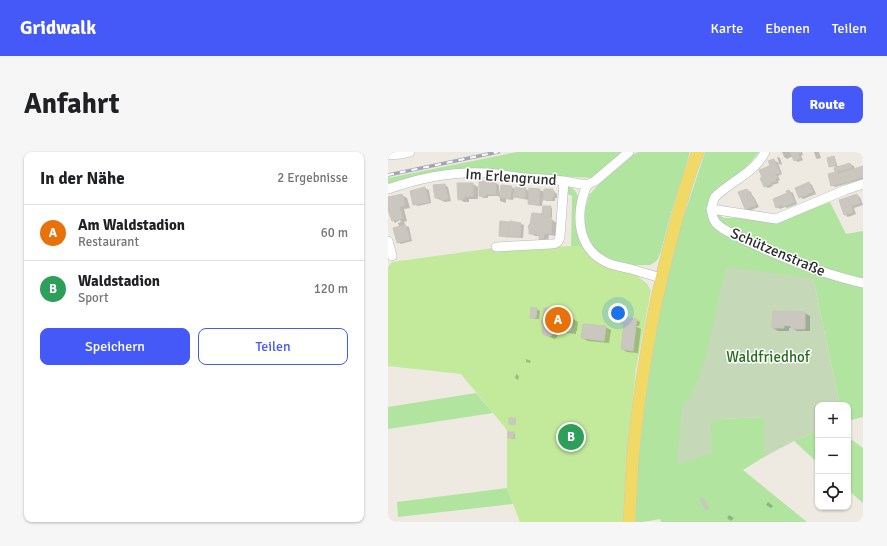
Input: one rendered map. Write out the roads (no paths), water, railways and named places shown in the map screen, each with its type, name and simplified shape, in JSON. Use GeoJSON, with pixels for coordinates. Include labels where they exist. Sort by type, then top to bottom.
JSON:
{"type":"FeatureCollection","features":[{"type":"Feature","properties":{"kind":"main road"},"geometry":{"type":"LineString","coordinates":[[629,522],[633,456],[638,408],[648,345],[661,278],[678,212],[698,152]]}},
{"type":"Feature","properties":{"kind":"street"},"geometry":{"type":"LineString","coordinates":[[388,155],[410,152]]}},
{"type":"Feature","properties":{"kind":"street"},"geometry":{"type":"LineString","coordinates":[[629,152],[595,181],[587,185],[580,213],[580,228],[583,238],[589,248],[598,257],[607,262],[661,278]]}},
{"type":"Feature","properties":{"kind":"street"},"geometry":{"type":"LineString","coordinates":[[765,152],[749,170],[716,195],[711,209],[776,219],[863,184]]}},
{"type":"Feature","properties":{"kind":"street","name":"Im Erlengrund"},"geometry":{"type":"LineString","coordinates":[[388,188],[424,179],[466,173],[486,173],[564,181],[587,185]]}},
{"type":"Feature","properties":{"kind":"street"},"geometry":{"type":"LineString","coordinates":[[496,247],[557,243],[560,236],[564,181]]}},
{"type":"Feature","properties":{"kind":"street","name":"Schützenstraße"},"geometry":{"type":"LineString","coordinates":[[711,209],[714,219],[720,226],[757,245],[792,261],[819,271],[863,283]]}},
{"type":"Feature","properties":{"kind":"street"},"geometry":{"type":"LineString","coordinates":[[388,241],[392,256]]}},
{"type":"Feature","properties":{"kind":"railway"},"geometry":{"type":"LineString","coordinates":[[388,175],[498,152]]}},
{"type":"Feature","properties":{"kind":"place","name":"Am Waldstadion"},"geometry":{"type":"Point","coordinates":[558,320]}},
{"type":"Feature","properties":{"kind":"place","name":"Waldstadion"},"geometry":{"type":"Point","coordinates":[571,437]}},
{"type":"Feature","properties":{"kind":"park label","name":"Waldfriedhof"},"geometry":{"type":"Point","coordinates":[768,357]}}]}
